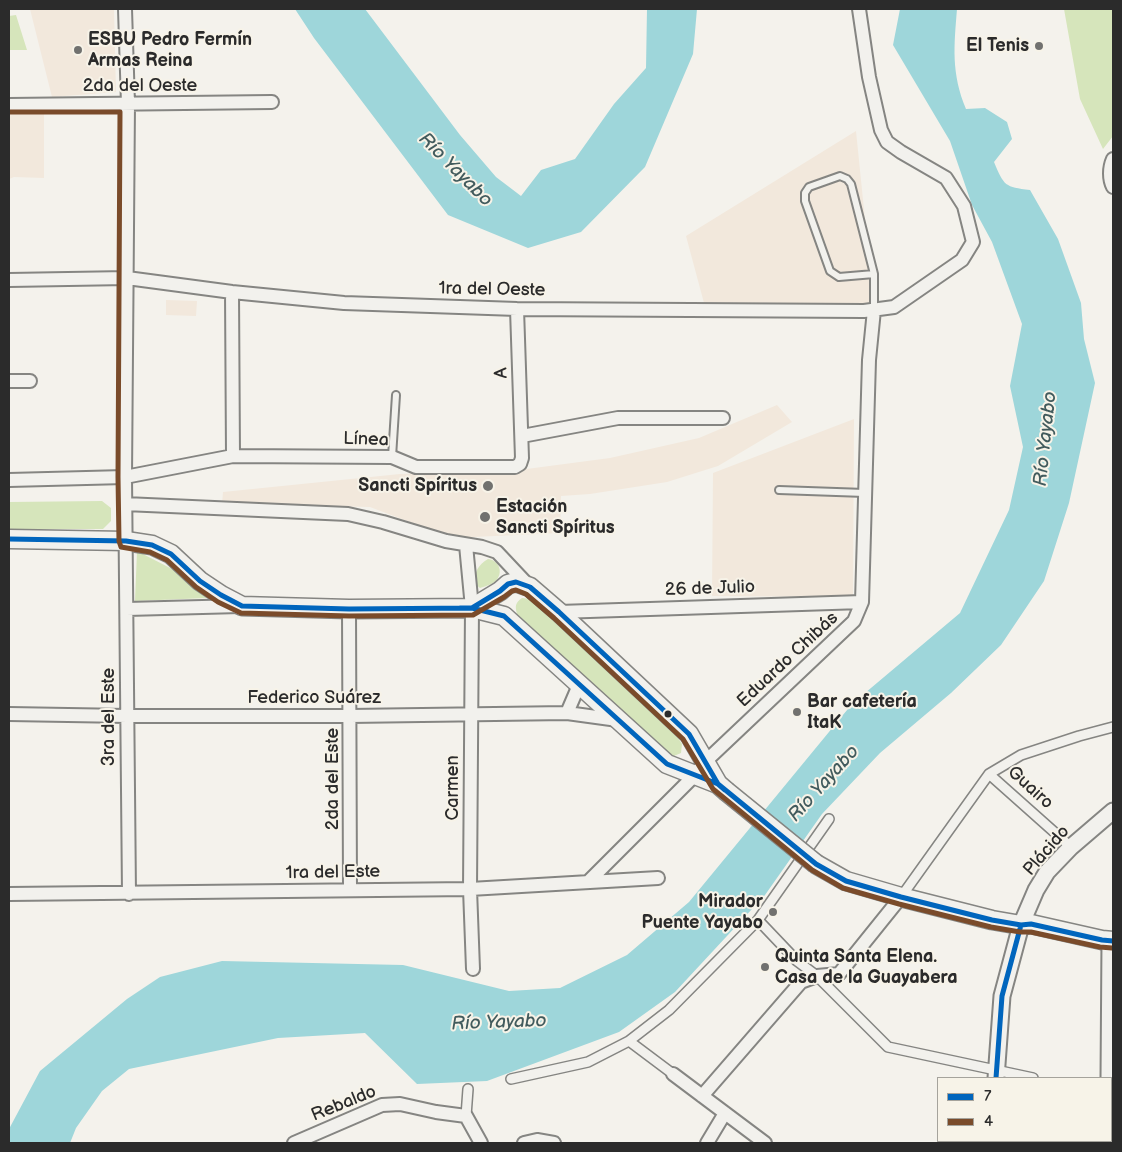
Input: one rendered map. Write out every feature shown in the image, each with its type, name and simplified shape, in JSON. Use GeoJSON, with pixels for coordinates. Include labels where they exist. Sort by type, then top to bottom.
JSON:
{"type":"FeatureCollection","features":[{"type":"Feature","properties":{"kind":"main road"},"geometry":{"type":"LineString","coordinates":[[9,539],[126,541],[152,545],[171,554],[200,581],[242,606],[349,609],[472,608],[504,616],[667,764],[722,788],[816,864],[846,881],[992,920],[1021,925],[1031,924],[1112,941]]}},
{"type":"Feature","properties":{"kind":"main road"},"geometry":{"type":"LineString","coordinates":[[472,608],[508,584],[516,582],[530,587],[690,734],[722,788]]}},
{"type":"Feature","properties":{"kind":"main road"},"geometry":{"type":"LineString","coordinates":[[500,591],[500,602],[504,616]]}},
{"type":"Feature","properties":{"kind":"main road"},"geometry":{"type":"LineString","coordinates":[[667,764],[682,766],[690,760],[692,747],[690,734]]}},
{"type":"Feature","properties":{"kind":"street","name":"3ra del Este"},"geometry":{"type":"LineString","coordinates":[[125,9],[128,104],[125,504],[129,894]]}},
{"type":"Feature","properties":{"kind":"street","name":"1ra del Oeste"},"geometry":{"type":"LineString","coordinates":[[11,278],[127,278],[232,292],[344,303],[517,309],[874,310],[894,307],[962,260],[973,242],[964,206],[946,178],[887,142],[882,130],[869,77],[860,9]]}},
{"type":"Feature","properties":{"kind":"street","name":"2da del Oeste"},"geometry":{"type":"LineString","coordinates":[[9,104],[272,102]]}},
{"type":"Feature","properties":{"kind":"street"},"geometry":{"type":"LineString","coordinates":[[1113,159],[1110,181],[1113,187]]}},
{"type":"Feature","properties":{"kind":"street"},"geometry":{"type":"LineString","coordinates":[[232,292],[233,456]]}},
{"type":"Feature","properties":{"kind":"street","name":"A"},"geometry":{"type":"LineString","coordinates":[[517,309],[522,436]]}},
{"type":"Feature","properties":{"kind":"street","name":"Eduardo Chibás"},"geometry":{"type":"LineString","coordinates":[[588,882],[694,776],[706,761],[854,621],[862,602],[869,360],[874,310]]}},
{"type":"Feature","properties":{"kind":"street"},"geometry":{"type":"LineString","coordinates":[[9,380],[30,381]]}},
{"type":"Feature","properties":{"kind":"street"},"geometry":{"type":"LineString","coordinates":[[522,436],[618,418],[723,418]]}},
{"type":"Feature","properties":{"kind":"street","name":"Línea"},"geometry":{"type":"LineString","coordinates":[[9,480],[125,477],[233,456],[392,456],[416,467],[515,468],[520,464],[522,458],[522,436]]}},
{"type":"Feature","properties":{"kind":"street"},"geometry":{"type":"LineString","coordinates":[[125,504],[348,514],[400,527],[446,542],[482,547],[497,552],[530,587]]}},
{"type":"Feature","properties":{"kind":"street","name":"Carmen"},"geometry":{"type":"LineString","coordinates":[[466,545],[472,608],[470,889],[473,969]]}},
{"type":"Feature","properties":{"kind":"street","name":"26 de Julio"},"geometry":{"type":"LineString","coordinates":[[559,612],[862,602]]}},
{"type":"Feature","properties":{"kind":"street"},"geometry":{"type":"LineString","coordinates":[[127,609],[242,606]]}},
{"type":"Feature","properties":{"kind":"street","name":"2da del Este"},"geometry":{"type":"LineString","coordinates":[[349,609],[350,890]]}},
{"type":"Feature","properties":{"kind":"street"},"geometry":{"type":"LineString","coordinates":[[567,713],[578,685]]}},
{"type":"Feature","properties":{"kind":"street","name":"Federico Suárez"},"geometry":{"type":"LineString","coordinates":[[9,714],[350,716],[567,713],[618,720]]}},
{"type":"Feature","properties":{"kind":"street"},"geometry":{"type":"LineString","coordinates":[[702,1096],[801,982],[817,976],[839,974],[901,897],[989,774],[1021,755],[1113,727]]}},
{"type":"Feature","properties":{"kind":"street","name":"Guairo"},"geometry":{"type":"LineString","coordinates":[[989,774],[1071,847]]}},
{"type":"Feature","properties":{"kind":"street","name":"Plácido"},"geometry":{"type":"LineString","coordinates":[[996,1074],[1002,996],[1021,925],[1036,890],[1048,872],[1071,847],[1113,811]]}},
{"type":"Feature","properties":{"kind":"street"},"geometry":{"type":"LineString","coordinates":[[510,1079],[588,1062],[629,1041],[669,1010],[758,920],[829,819]]}},
{"type":"Feature","properties":{"kind":"street","name":"1ra del Este"},"geometry":{"type":"LineString","coordinates":[[9,894],[470,889],[658,878]]}},
{"type":"Feature","properties":{"kind":"street"},"geometry":{"type":"LineString","coordinates":[[758,920],[797,961],[817,976],[888,1047],[996,1074],[1024,1077]]}},
{"type":"Feature","properties":{"kind":"street"},"geometry":{"type":"LineString","coordinates":[[1109,1077],[1112,941]]}},
{"type":"Feature","properties":{"kind":"street"},"geometry":{"type":"LineString","coordinates":[[629,1041],[765,1143]]}},
{"type":"Feature","properties":{"kind":"street"},"geometry":{"type":"LineString","coordinates":[[468,1089],[466,1116],[481,1143]]}},
{"type":"Feature","properties":{"kind":"street","name":"Rebaldo"},"geometry":{"type":"LineString","coordinates":[[294,1143],[382,1105],[400,1104],[466,1116]]}},
{"type":"Feature","properties":{"kind":"street"},"geometry":{"type":"LineString","coordinates":[[707,1143],[725,1113]]}},
{"type":"Feature","properties":{"kind":"street"},"geometry":{"type":"LineString","coordinates":[[524,1143],[537,1140],[554,1143]]}},
{"type":"Feature","properties":{"kind":"lane"},"geometry":{"type":"LineString","coordinates":[[874,274],[839,277],[830,271],[804,201],[805,193],[809,187],[840,176],[847,179],[851,184],[874,274],[874,310]]}},
{"type":"Feature","properties":{"kind":"lane"},"geometry":{"type":"LineString","coordinates":[[392,456],[396,396]]}},
{"type":"Feature","properties":{"kind":"lane"},"geometry":{"type":"LineString","coordinates":[[779,490],[865,494]]}},
{"type":"Feature","properties":{"kind":"shaded area","name":"ESBU Pedro Fermín Armas Reina"},"geometry":{"type":"Polygon","coordinates":[[[30,9],[114,9],[116,92],[52,97],[30,9]]]}},
{"type":"Feature","properties":{"kind":"shaded area"},"geometry":{"type":"Polygon","coordinates":[[[44,113],[44,178],[14,177],[9,179],[9,114],[44,113]]]}},
{"type":"Feature","properties":{"kind":"shaded area"},"geometry":{"type":"Polygon","coordinates":[[[856,131],[874,308],[704,303],[686,236],[856,131]]]}},
{"type":"Feature","properties":{"kind":"shaded area"},"geometry":{"type":"Polygon","coordinates":[[[166,300],[197,301],[196,316],[166,315],[166,300]]]}},
{"type":"Feature","properties":{"kind":"shaded area","name":"Estación Sancti Spíritus"},"geometry":{"type":"Polygon","coordinates":[[[777,405],[792,422],[718,466],[667,482],[590,494],[561,496],[560,533],[452,538],[370,507],[222,504],[223,492],[400,474],[519,470],[610,458],[699,438],[777,405]]]}},
{"type":"Feature","properties":{"kind":"shaded area"},"geometry":{"type":"Polygon","coordinates":[[[854,419],[853,597],[712,596],[713,473],[854,419]]]}},
{"type":"Feature","properties":{"kind":"green space"},"geometry":{"type":"Polygon","coordinates":[[[1064,9],[1113,9],[1113,136],[1103,149],[1080,99],[1064,9]]]}},
{"type":"Feature","properties":{"kind":"green space"},"geometry":{"type":"Polygon","coordinates":[[[16,15],[27,50],[9,50],[9,16],[16,15]]]}},
{"type":"Feature","properties":{"kind":"green space"},"geometry":{"type":"Polygon","coordinates":[[[102,501],[111,508],[111,521],[103,529],[9,529],[9,502],[102,501]]]}},
{"type":"Feature","properties":{"kind":"green space"},"geometry":{"type":"Polygon","coordinates":[[[137,551],[174,570],[207,598],[135,601],[137,551]]]}},
{"type":"Feature","properties":{"kind":"green space"},"geometry":{"type":"Polygon","coordinates":[[[488,559],[494,561],[498,566],[499,575],[495,582],[480,588],[475,584],[476,572],[479,566],[488,559]]]}},
{"type":"Feature","properties":{"kind":"green space"},"geometry":{"type":"Polygon","coordinates":[[[522,598],[531,599],[678,738],[682,744],[681,753],[667,756],[517,614],[516,605],[522,598]]]}},
{"type":"Feature","properties":{"kind":"water","name":"Río Yayabo"},"geometry":{"type":"Polygon","coordinates":[[[295,9],[365,9],[460,135],[496,177],[521,196],[541,170],[575,159],[614,104],[646,68],[647,9],[697,9],[693,54],[645,167],[581,232],[528,248],[448,215],[314,38],[295,9]]]}},
{"type":"Feature","properties":{"kind":"water","name":"Río Yayabo"},"geometry":{"type":"Polygon","coordinates":[[[900,9],[957,9],[955,59],[961,96],[966,109],[985,108],[1007,122],[1012,139],[994,162],[1006,184],[1015,188],[1030,190],[1058,239],[1081,303],[1084,339],[1095,383],[1069,503],[1044,581],[1001,645],[951,693],[880,753],[822,814],[765,895],[675,992],[619,1032],[487,1081],[417,1084],[365,1033],[278,1038],[129,1069],[102,1091],[76,1128],[70,1143],[9,1143],[9,1129],[40,1071],[127,999],[160,977],[222,961],[403,965],[509,991],[560,988],[627,955],[689,902],[852,704],[960,613],[1009,510],[1023,447],[1010,386],[1022,324],[992,242],[972,205],[950,141],[893,45],[900,9]]]}},
{"type":"Feature","properties":{"kind":"transit line","name":"4"},"geometry":{"type":"LineString","coordinates":[[9,112],[120,112],[118,477],[119,541],[121,547],[150,552],[167,560],[196,587],[218,602],[241,613],[349,616],[473,615],[512,591],[516,590],[526,594],[683,739],[713,789],[812,870],[843,888],[899,904],[991,927],[1031,932],[1112,948]]}},
{"type":"Feature","properties":{"kind":"transit line","name":"7"},"geometry":{"type":"LineString","coordinates":[[9,539],[126,541],[152,545],[171,554],[200,581],[242,606],[349,609],[472,608],[504,616],[667,764],[718,784],[816,864],[846,881],[992,920],[1021,925],[1031,924],[1113,941]]}},
{"type":"Feature","properties":{"kind":"transit line","name":"7"},"geometry":{"type":"LineString","coordinates":[[460,608],[472,608],[508,584],[516,582],[530,587],[689,734],[718,784],[725,790]]}},
{"type":"Feature","properties":{"kind":"transit line","name":"7"},"geometry":{"type":"LineString","coordinates":[[996,1077],[1002,996],[1021,925]]}},
{"type":"Feature","properties":{"kind":"place","name":"El Tenis"},"geometry":{"type":"Point","coordinates":[1039,46]}},
{"type":"Feature","properties":{"kind":"place","name":"ESBU Pedro Fermín Armas Reina"},"geometry":{"type":"Point","coordinates":[78,50]}},
{"type":"Feature","properties":{"kind":"place","name":"Sancti Spíritus"},"geometry":{"type":"Point","coordinates":[488,486]}},
{"type":"Feature","properties":{"kind":"place","name":"Estación Sancti Spíritus"},"geometry":{"type":"Point","coordinates":[485,517]}},
{"type":"Feature","properties":{"kind":"place","name":"Bar cafetería ItaK"},"geometry":{"type":"Point","coordinates":[797,712]}},
{"type":"Feature","properties":{"kind":"place","name":"Mirador Puente Yayabo"},"geometry":{"type":"Point","coordinates":[773,912]}},
{"type":"Feature","properties":{"kind":"place","name":"Quinta Santa Elena. Casa de la Guayabera"},"geometry":{"type":"Point","coordinates":[765,967]}}]}
